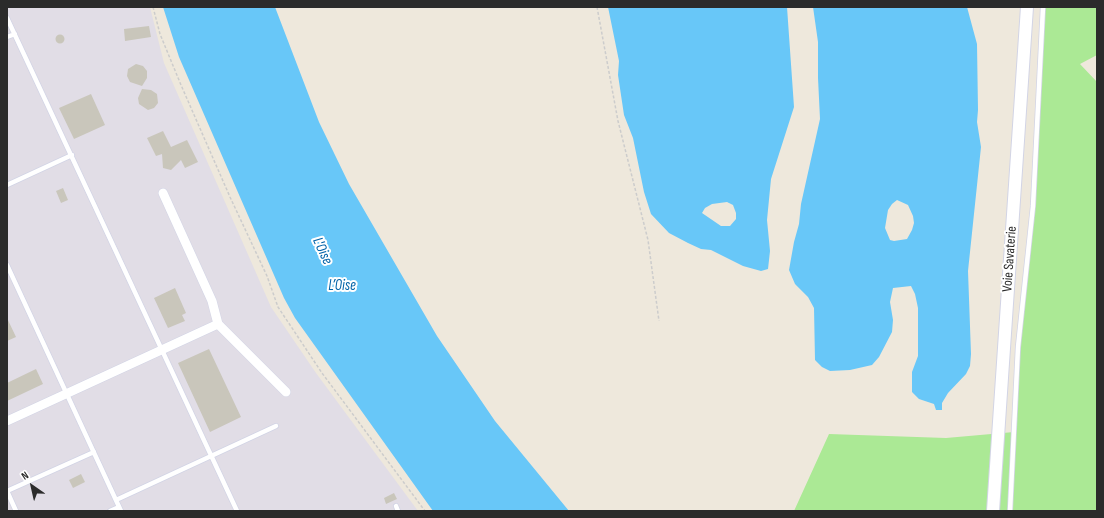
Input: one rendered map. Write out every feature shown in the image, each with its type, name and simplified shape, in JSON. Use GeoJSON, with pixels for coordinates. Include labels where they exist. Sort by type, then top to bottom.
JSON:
{"type":"FeatureCollection","features":[{"type":"Feature","properties":{"kind":"main road","name":"Voie Savaterie"},"geometry":{"type":"LineString","coordinates":[[992,511],[1027,7]]}},
{"type":"Feature","properties":{"kind":"street"},"geometry":{"type":"LineString","coordinates":[[164,193],[212,301],[218,324],[286,392]]}},
{"type":"Feature","properties":{"kind":"street"},"geometry":{"type":"LineString","coordinates":[[7,421],[218,324]]}},
{"type":"Feature","properties":{"kind":"lane"},"geometry":{"type":"LineString","coordinates":[[1010,511],[1018,347],[1033,206],[1043,7]]}},
{"type":"Feature","properties":{"kind":"lane"},"geometry":{"type":"LineString","coordinates":[[7,18],[237,511]]}},
{"type":"Feature","properties":{"kind":"lane"},"geometry":{"type":"LineString","coordinates":[[7,37],[15,34]]}},
{"type":"Feature","properties":{"kind":"lane"},"geometry":{"type":"LineString","coordinates":[[7,185],[72,155]]}},
{"type":"Feature","properties":{"kind":"lane"},"geometry":{"type":"LineString","coordinates":[[7,265],[120,509],[110,511]]}},
{"type":"Feature","properties":{"kind":"lane"},"geometry":{"type":"LineString","coordinates":[[116,500],[276,426]]}},
{"type":"Feature","properties":{"kind":"lane"},"geometry":{"type":"LineString","coordinates":[[16,511],[7,491],[94,452]]}},
{"type":"Feature","properties":{"kind":"lane"},"geometry":{"type":"LineString","coordinates":[[396,506],[398,511]]}},
{"type":"Feature","properties":{"kind":"path"},"geometry":{"type":"LineString","coordinates":[[153,7],[160,34],[181,85],[230,197],[267,276],[278,308],[322,373],[425,511]]}},
{"type":"Feature","properties":{"kind":"path"},"geometry":{"type":"LineString","coordinates":[[596,7],[618,121],[648,240],[659,321]]}},
{"type":"Feature","properties":{"kind":"shaded area"},"geometry":{"type":"Polygon","coordinates":[[[7,7],[150,7],[164,63],[271,307],[316,373],[418,511],[7,511],[7,7]]]}},
{"type":"Feature","properties":{"kind":"green space"},"geometry":{"type":"Polygon","coordinates":[[[1043,7],[1097,7],[1097,55],[1080,64],[1097,82],[1097,511],[794,511],[829,434],[946,438],[1014,432],[1018,347],[1033,206],[1043,7]]]}},
{"type":"Feature","properties":{"kind":"water","name":"L’Oise"},"geometry":{"type":"Polygon","coordinates":[[[163,7],[275,7],[319,122],[349,184],[437,336],[495,421],[569,511],[433,511],[295,318],[284,298],[179,57],[163,7]]]}},
{"type":"Feature","properties":{"kind":"water"},"geometry":{"type":"Polygon","coordinates":[[[608,7],[787,7],[794,107],[771,179],[767,220],[770,251],[768,269],[761,271],[743,266],[711,250],[701,249],[688,243],[669,233],[651,214],[644,192],[633,138],[624,115],[618,75],[619,61],[608,7]],[[727,202],[712,204],[705,208],[702,213],[721,226],[730,226],[736,219],[736,213],[733,205],[727,202]]]}},
{"type":"Feature","properties":{"kind":"water"},"geometry":{"type":"Polygon","coordinates":[[[813,7],[967,7],[977,44],[977,122],[981,147],[968,271],[971,354],[970,366],[966,374],[948,393],[942,403],[942,410],[936,410],[934,404],[919,399],[912,392],[912,372],[918,356],[918,308],[915,294],[911,286],[893,288],[890,302],[893,320],[892,332],[879,357],[872,365],[850,370],[830,371],[822,367],[815,360],[814,308],[808,297],[795,284],[789,270],[799,224],[801,204],[820,119],[818,42],[813,7]],[[897,200],[888,210],[885,228],[890,240],[894,241],[907,239],[912,230],[914,223],[913,216],[908,205],[897,200]]]}},
{"type":"Feature","properties":{"kind":"building"},"geometry":{"type":"Polygon","coordinates":[[[149,26],[151,37],[125,41],[124,29],[149,26]]]}},
{"type":"Feature","properties":{"kind":"building"},"geometry":{"type":"Polygon","coordinates":[[[58,35],[62,35],[64,39],[62,43],[58,43],[56,41],[56,37],[58,35]]]}},
{"type":"Feature","properties":{"kind":"building"},"geometry":{"type":"Polygon","coordinates":[[[136,64],[143,66],[147,71],[147,78],[142,86],[130,82],[127,76],[128,69],[136,64]]]}},
{"type":"Feature","properties":{"kind":"building"},"geometry":{"type":"Polygon","coordinates":[[[142,89],[151,90],[157,94],[158,103],[154,108],[148,110],[139,104],[138,98],[142,89]]]}},
{"type":"Feature","properties":{"kind":"building"},"geometry":{"type":"Polygon","coordinates":[[[91,94],[105,125],[74,139],[59,108],[91,94]]]}},
{"type":"Feature","properties":{"kind":"building"},"geometry":{"type":"Polygon","coordinates":[[[163,131],[171,147],[187,140],[198,162],[185,168],[181,160],[171,170],[163,168],[162,154],[156,156],[147,138],[163,131]]]}},
{"type":"Feature","properties":{"kind":"building"},"geometry":{"type":"Polygon","coordinates":[[[63,188],[68,200],[61,203],[56,191],[63,188]]]}},
{"type":"Feature","properties":{"kind":"building"},"geometry":{"type":"Polygon","coordinates":[[[175,288],[186,313],[182,315],[185,321],[168,328],[154,298],[175,288]]]}},
{"type":"Feature","properties":{"kind":"building"},"geometry":{"type":"Polygon","coordinates":[[[7,318],[16,337],[7,341],[7,318]]]}},
{"type":"Feature","properties":{"kind":"building"},"geometry":{"type":"Polygon","coordinates":[[[209,349],[241,417],[210,432],[178,363],[209,349]]]}},
{"type":"Feature","properties":{"kind":"building"},"geometry":{"type":"Polygon","coordinates":[[[36,369],[43,384],[7,401],[7,383],[36,369]]]}},
{"type":"Feature","properties":{"kind":"building"},"geometry":{"type":"Polygon","coordinates":[[[81,474],[85,482],[73,488],[69,480],[81,474]]]}},
{"type":"Feature","properties":{"kind":"building"},"geometry":{"type":"Polygon","coordinates":[[[394,493],[397,499],[386,504],[384,498],[394,493]]]}},
{"type":"Feature","properties":{"kind":"water label","name":"L'Oise"},"geometry":{"type":"Point","coordinates":[322,251]}}]}
